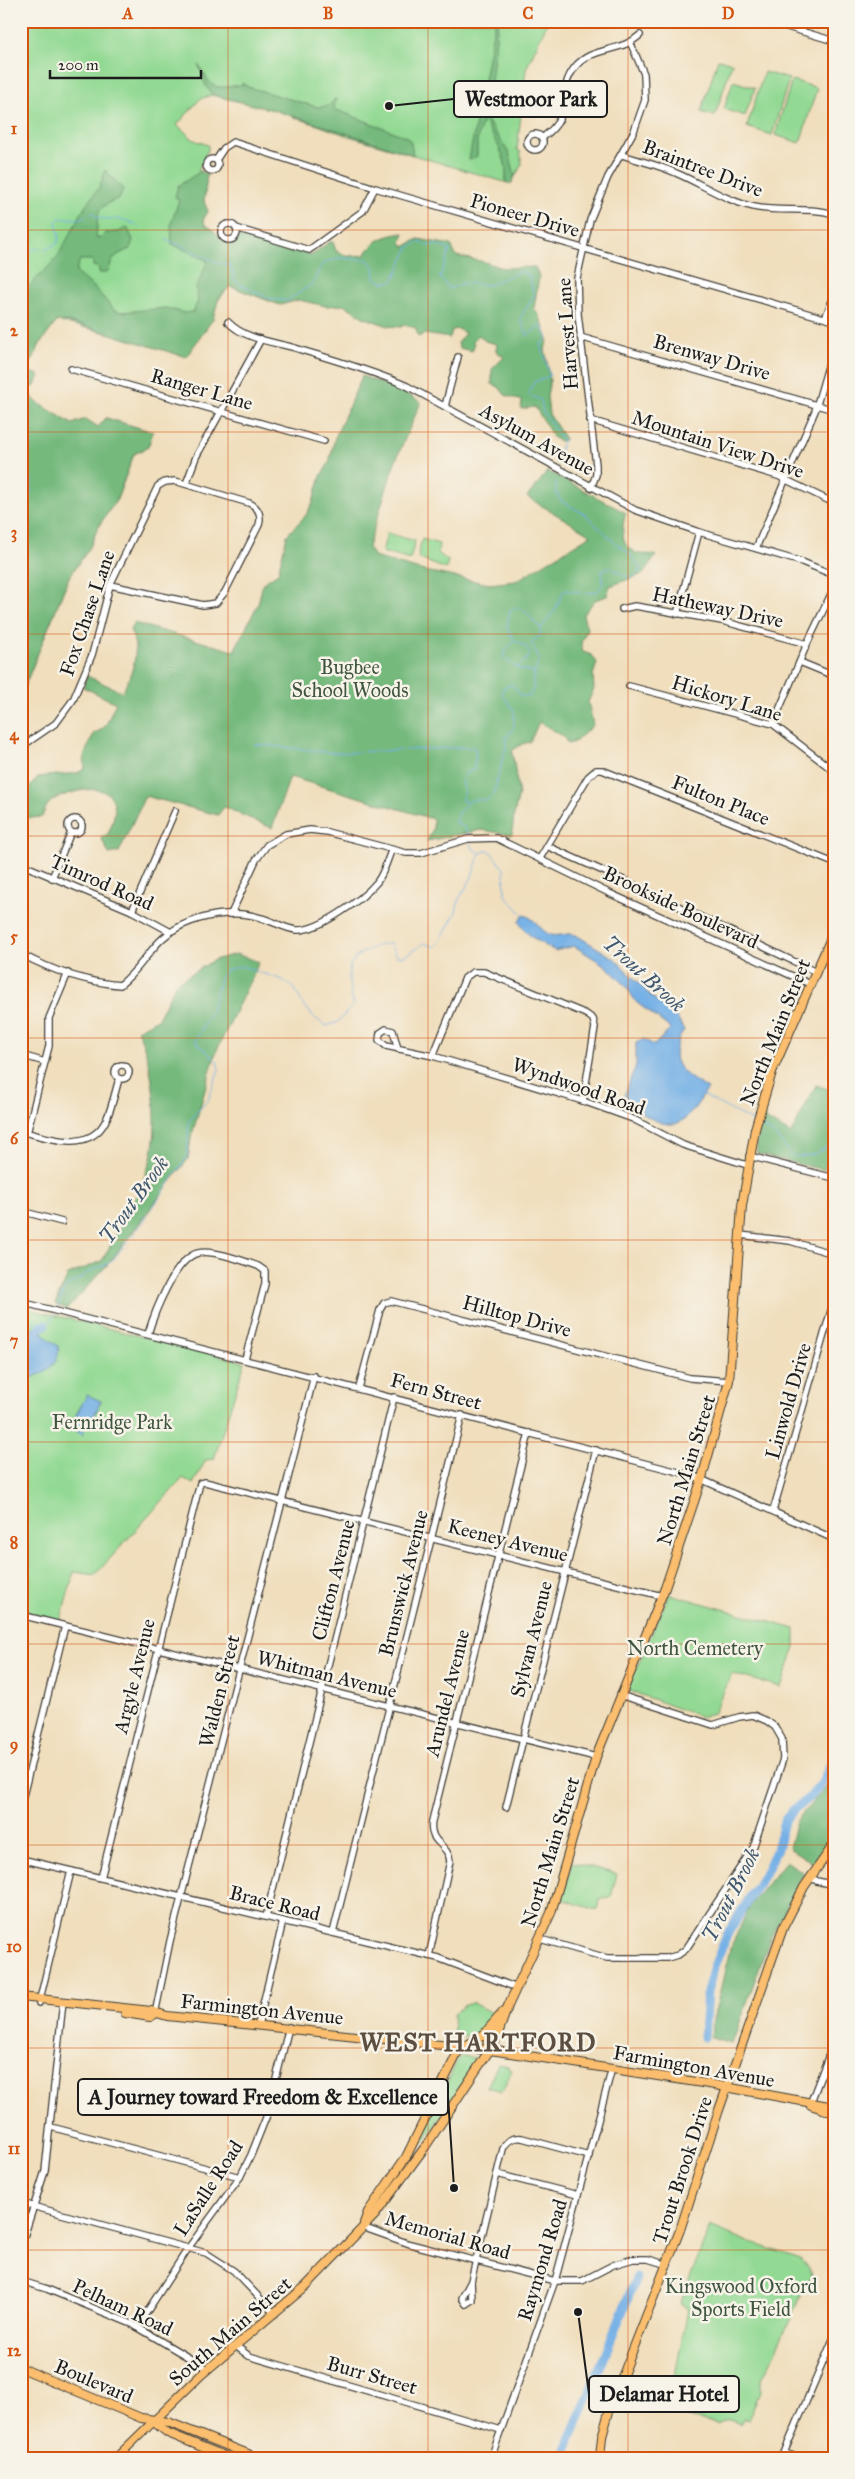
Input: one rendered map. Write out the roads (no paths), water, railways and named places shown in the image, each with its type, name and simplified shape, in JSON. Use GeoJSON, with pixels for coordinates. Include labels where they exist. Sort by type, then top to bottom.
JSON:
{"type":"FeatureCollection","features":[{"type":"Feature","properties":{"kind":"main road","name":"North Main Street"},"geometry":{"type":"LineString","coordinates":[[490,2050],[502,2027],[508,2006],[540,1939],[563,1877],[596,1757],[662,1596],[702,1478],[729,1381],[747,1165],[759,1111],[772,1072],[834,931]]}},
{"type":"Feature","properties":{"kind":"main road","name":"Trout Brook Drive"},"geometry":{"type":"LineString","coordinates":[[600,2458],[602,2437],[610,2408],[668,2265],[727,2087],[783,1928],[810,1877],[834,1844]]}},
{"type":"Feature","properties":{"kind":"main road","name":"Farmington Avenue"},"geometry":{"type":"LineString","coordinates":[[21,1997],[150,2017],[155,2014],[289,2027],[490,2050],[727,2087],[834,2108]]}},
{"type":"Feature","properties":{"kind":"main road","name":"Farmington Avenue"},"geometry":{"type":"LineString","coordinates":[[21,2001],[40,2001]]}},
{"type":"Feature","properties":{"kind":"main road","name":"North Main Street"},"geometry":{"type":"LineString","coordinates":[[462,2047],[483,2035],[508,2006]]}},
{"type":"Feature","properties":{"kind":"main road","name":"South Main Street"},"geometry":{"type":"LineString","coordinates":[[362,2227],[368,2212],[406,2157],[462,2047]]}},
{"type":"Feature","properties":{"kind":"main road","name":"South Main Street"},"geometry":{"type":"LineString","coordinates":[[116,2458],[208,2369],[275,2314],[314,2278],[375,2215],[490,2050]]}},
{"type":"Feature","properties":{"kind":"main road","name":"Farmington Avenue"},"geometry":{"type":"LineString","coordinates":[[810,2104],[834,2113]]}},
{"type":"Feature","properties":{"kind":"main road","name":"Boulevard"},"geometry":{"type":"LineString","coordinates":[[21,2368],[141,2418],[154,2422],[168,2422],[258,2458]]}},
{"type":"Feature","properties":{"kind":"main road","name":"Boulevard"},"geometry":{"type":"LineString","coordinates":[[154,2422],[168,2434],[231,2458]]}},
{"type":"Feature","properties":{"kind":"main road"},"geometry":{"type":"LineString","coordinates":[[231,2458],[236,2449]]}},
{"type":"Feature","properties":{"kind":"street"},"geometry":{"type":"LineString","coordinates":[[767,21],[834,41]]}},
{"type":"Feature","properties":{"kind":"street"},"geometry":{"type":"LineString","coordinates":[[542,138],[559,122],[566,82],[578,63],[592,54],[630,44],[640,35]]}},
{"type":"Feature","properties":{"kind":"street","name":"Harvest Lane"},"geometry":{"type":"LineString","coordinates":[[591,488],[596,472],[576,292],[582,248],[600,195],[622,155],[639,118],[646,89],[644,74],[630,44]]}},
{"type":"Feature","properties":{"kind":"street","name":"Pioneer Drive"},"geometry":{"type":"LineString","coordinates":[[216,160],[224,148],[233,142],[375,188],[834,321]]}},
{"type":"Feature","properties":{"kind":"street","name":"Braintree Drive"},"geometry":{"type":"LineString","coordinates":[[622,155],[676,173],[730,199],[753,207],[813,210],[834,214]]}},
{"type":"Feature","properties":{"kind":"street"},"geometry":{"type":"LineString","coordinates":[[236,228],[309,250],[363,211],[375,188]]}},
{"type":"Feature","properties":{"kind":"street"},"geometry":{"type":"LineString","coordinates":[[825,318],[834,296]]}},
{"type":"Feature","properties":{"kind":"street","name":"Asylum Avenue"},"geometry":{"type":"LineString","coordinates":[[228,322],[238,331],[261,339],[375,372],[445,406],[591,488],[643,514],[802,562],[834,575]]}},
{"type":"Feature","properties":{"kind":"street","name":"Brenway Drive"},"geometry":{"type":"LineString","coordinates":[[580,337],[834,410]]}},
{"type":"Feature","properties":{"kind":"street"},"geometry":{"type":"LineString","coordinates":[[186,484],[196,456],[261,339]]}},
{"type":"Feature","properties":{"kind":"street"},"geometry":{"type":"LineString","coordinates":[[756,548],[817,405],[834,346]]}},
{"type":"Feature","properties":{"kind":"street"},"geometry":{"type":"LineString","coordinates":[[445,406],[458,356]]}},
{"type":"Feature","properties":{"kind":"street","name":"Ranger Lane"},"geometry":{"type":"LineString","coordinates":[[71,369],[324,441]]}},
{"type":"Feature","properties":{"kind":"street","name":"Mountain View Drive"},"geometry":{"type":"LineString","coordinates":[[590,420],[785,479],[834,504]]}},
{"type":"Feature","properties":{"kind":"street","name":"Fox Chase Lane"},"geometry":{"type":"LineString","coordinates":[[21,747],[56,723],[73,700],[92,655],[110,585],[158,486],[168,481],[186,484],[250,503],[258,510],[259,525],[222,597],[216,603],[206,605],[110,585]]}},
{"type":"Feature","properties":{"kind":"street"},"geometry":{"type":"LineString","coordinates":[[677,614],[699,532]]}},
{"type":"Feature","properties":{"kind":"street"},"geometry":{"type":"LineString","coordinates":[[773,724],[807,644],[834,588]]}},
{"type":"Feature","properties":{"kind":"street","name":"Hatheway Drive"},"geometry":{"type":"LineString","coordinates":[[622,609],[636,606],[722,621],[807,644]]}},
{"type":"Feature","properties":{"kind":"street"},"geometry":{"type":"LineString","coordinates":[[800,662],[834,676]]}},
{"type":"Feature","properties":{"kind":"street","name":"Hickory Lane"},"geometry":{"type":"LineString","coordinates":[[629,686],[773,724],[834,771]]}},
{"type":"Feature","properties":{"kind":"street","name":"Fulton Place"},"geometry":{"type":"LineString","coordinates":[[547,846],[588,777],[596,770],[611,774],[834,863]]}},
{"type":"Feature","properties":{"kind":"street"},"geometry":{"type":"LineString","coordinates":[[132,911],[175,811]]}},
{"type":"Feature","properties":{"kind":"street","name":"Brookside Boulevard"},"geometry":{"type":"LineString","coordinates":[[231,914],[256,860],[268,845],[286,834],[310,830],[326,832],[391,851],[421,853],[468,839],[486,837],[506,842],[609,892],[810,984]]}},
{"type":"Feature","properties":{"kind":"street"},"geometry":{"type":"LineString","coordinates":[[52,878],[71,832]]}},
{"type":"Feature","properties":{"kind":"street"},"geometry":{"type":"LineString","coordinates":[[540,858],[547,846]]}},
{"type":"Feature","properties":{"kind":"street","name":"Brookside Boulevard"},"geometry":{"type":"LineString","coordinates":[[547,846],[630,883],[816,972]]}},
{"type":"Feature","properties":{"kind":"street"},"geometry":{"type":"LineString","coordinates":[[21,954],[46,966],[68,973],[120,984],[130,977],[148,952],[169,931],[191,922],[231,914],[249,914],[290,929],[314,928],[376,883],[391,851]]}},
{"type":"Feature","properties":{"kind":"street","name":"Timrod Road"},"geometry":{"type":"LineString","coordinates":[[21,864],[132,911],[169,931]]}},
{"type":"Feature","properties":{"kind":"street"},"geometry":{"type":"LineString","coordinates":[[433,1056],[465,978],[473,972],[484,972],[586,1014],[593,1019],[595,1027],[583,1101]]}},
{"type":"Feature","properties":{"kind":"street"},"geometry":{"type":"LineString","coordinates":[[68,973],[50,1018],[49,1046],[24,1132],[70,1142],[79,1141],[96,1133],[107,1119],[119,1079]]}},
{"type":"Feature","properties":{"kind":"street","name":"Wyndwood Road"},"geometry":{"type":"LineString","coordinates":[[398,1049],[433,1056],[583,1101],[633,1119],[683,1144],[747,1165]]}},
{"type":"Feature","properties":{"kind":"street"},"geometry":{"type":"LineString","coordinates":[[21,1055],[45,1062]]}},
{"type":"Feature","properties":{"kind":"street"},"geometry":{"type":"LineString","coordinates":[[749,1156],[834,1178]]}},
{"type":"Feature","properties":{"kind":"street"},"geometry":{"type":"LineString","coordinates":[[21,1211],[62,1222]]}},
{"type":"Feature","properties":{"kind":"street"},"geometry":{"type":"LineString","coordinates":[[740,1235],[790,1241],[834,1254]]}},
{"type":"Feature","properties":{"kind":"street"},"geometry":{"type":"LineString","coordinates":[[148,1334],[158,1301],[183,1263],[196,1253],[206,1252],[258,1266],[265,1271],[265,1284],[245,1359]]}},
{"type":"Feature","properties":{"kind":"street","name":"Linwold Drive"},"geometry":{"type":"LineString","coordinates":[[773,1511],[834,1300]]}},
{"type":"Feature","properties":{"kind":"street","name":"Hilltop Drive"},"geometry":{"type":"LineString","coordinates":[[359,1388],[381,1308],[386,1302],[391,1301],[690,1378],[729,1381]]}},
{"type":"Feature","properties":{"kind":"street","name":"Fern Street"},"geometry":{"type":"LineString","coordinates":[[21,1302],[314,1376],[702,1478],[834,1539]]}},
{"type":"Feature","properties":{"kind":"street","name":"Walden Street"},"geometry":{"type":"LineString","coordinates":[[155,2014],[170,1940],[284,1502],[314,1376]]}},
{"type":"Feature","properties":{"kind":"street","name":"Clifton Avenue"},"geometry":{"type":"LineString","coordinates":[[266,1917],[394,1397]]}},
{"type":"Feature","properties":{"kind":"street","name":"Brunswick Avenue"},"geometry":{"type":"LineString","coordinates":[[333,1933],[462,1415]]}},
{"type":"Feature","properties":{"kind":"street","name":"Arundel Avenue"},"geometry":{"type":"LineString","coordinates":[[430,1956],[450,1861],[446,1850],[434,1839],[431,1825],[529,1433]]}},
{"type":"Feature","properties":{"kind":"street","name":"Sylvan Avenue"},"geometry":{"type":"LineString","coordinates":[[506,1807],[596,1450]]}},
{"type":"Feature","properties":{"kind":"street","name":"Keeney Avenue"},"geometry":{"type":"LineString","coordinates":[[200,1483],[206,1482],[662,1596]]}},
{"type":"Feature","properties":{"kind":"street","name":"Argyle Avenue"},"geometry":{"type":"LineString","coordinates":[[101,1878],[200,1483]]}},
{"type":"Feature","properties":{"kind":"street","name":"Whitman Avenue"},"geometry":{"type":"LineString","coordinates":[[21,1615],[596,1757]]}},
{"type":"Feature","properties":{"kind":"street"},"geometry":{"type":"LineString","coordinates":[[21,1804],[66,1626]]}},
{"type":"Feature","properties":{"kind":"street"},"geometry":{"type":"LineString","coordinates":[[540,1939],[607,1958],[667,1958],[678,1955],[686,1949],[753,1848],[767,1812],[783,1759],[782,1739],[775,1727],[767,1720],[753,1715],[739,1717],[713,1726],[620,1696]]}},
{"type":"Feature","properties":{"kind":"street","name":"Brace Road"},"geometry":{"type":"LineString","coordinates":[[21,1859],[430,1956],[517,1988]]}},
{"type":"Feature","properties":{"kind":"street"},"geometry":{"type":"LineString","coordinates":[[40,2001],[71,1871]]}},
{"type":"Feature","properties":{"kind":"street"},"geometry":{"type":"LineString","coordinates":[[810,1877],[817,1881],[834,1885]]}},
{"type":"Feature","properties":{"kind":"street"},"geometry":{"type":"LineString","coordinates":[[258,2024],[283,1921]]}},
{"type":"Feature","properties":{"kind":"street"},"geometry":{"type":"LineString","coordinates":[[21,2246],[45,2171],[62,2004]]}},
{"type":"Feature","properties":{"kind":"street","name":"LaSalle Road"},"geometry":{"type":"LineString","coordinates":[[137,2327],[189,2247],[240,2177],[262,2131],[289,2027]]}},
{"type":"Feature","properties":{"kind":"street"},"geometry":{"type":"LineString","coordinates":[[810,2104],[834,2042]]}},
{"type":"Feature","properties":{"kind":"street","name":"Raymond Road"},"geometry":{"type":"LineString","coordinates":[[491,2458],[555,2282],[612,2068]]}},
{"type":"Feature","properties":{"kind":"street"},"geometry":{"type":"LineString","coordinates":[[50,2127],[240,2177]]}},
{"type":"Feature","properties":{"kind":"street"},"geometry":{"type":"LineString","coordinates":[[471,2281],[503,2149],[507,2143],[514,2138],[589,2156]]}},
{"type":"Feature","properties":{"kind":"street"},"geometry":{"type":"LineString","coordinates":[[498,2174],[578,2195]]}},
{"type":"Feature","properties":{"kind":"street"},"geometry":{"type":"LineString","coordinates":[[21,2203],[206,2253],[225,2264],[275,2314]]}},
{"type":"Feature","properties":{"kind":"street","name":"Memorial Road"},"geometry":{"type":"LineString","coordinates":[[362,2227],[410,2244],[555,2282],[582,2281],[625,2261],[648,2259],[668,2265]]}},
{"type":"Feature","properties":{"kind":"street","name":"Pelham Road"},"geometry":{"type":"LineString","coordinates":[[21,2281],[47,2289],[137,2327],[208,2369]]}},
{"type":"Feature","properties":{"kind":"street"},"geometry":{"type":"LineString","coordinates":[[801,2458],[784,2453],[834,2337]]}},
{"type":"Feature","properties":{"kind":"street","name":"Burr Street"},"geometry":{"type":"LineString","coordinates":[[236,2346],[248,2356],[501,2430]]}},
{"type":"Feature","properties":{"kind":"water"},"geometry":{"type":"Polygon","coordinates":[[[524,915],[532,919],[551,935],[576,935],[614,958],[652,997],[676,1016],[684,1030],[675,1050],[675,1058],[678,1065],[690,1077],[708,1089],[692,1112],[684,1119],[673,1124],[666,1124],[649,1118],[634,1107],[624,1095],[636,1066],[636,1043],[643,1039],[654,1045],[671,1029],[636,1002],[626,986],[606,966],[574,946],[555,951],[529,935],[519,921],[524,915]]]}},
{"type":"Feature","properties":{"kind":"water"},"geometry":{"type":"Polygon","coordinates":[[[40,1325],[45,1336],[58,1346],[59,1353],[57,1359],[47,1370],[21,1381],[20,1356],[23,1340],[26,1334],[40,1325]]]}},
{"type":"Feature","properties":{"kind":"water"},"geometry":{"type":"Polygon","coordinates":[[[87,1395],[101,1401],[91,1423],[84,1423],[83,1435],[74,1430],[72,1422],[87,1395]]]}},
{"type":"Feature","properties":{"kind":"waterway"},"geometry":{"type":"LineString","coordinates":[[21,253],[24,254],[36,248],[45,250],[58,243],[59,235],[56,222],[60,218],[79,219],[93,213],[98,218],[125,220],[139,226]]}},
{"type":"Feature","properties":{"kind":"waterway"},"geometry":{"type":"LineString","coordinates":[[166,239],[218,263],[230,265],[236,282],[268,298],[287,301],[312,284],[323,263],[340,258],[368,260],[374,267],[375,278],[384,283],[393,281],[409,247],[418,242],[429,246],[434,244],[450,250],[440,277],[449,289],[464,283],[489,285],[521,271],[529,275],[534,296],[520,318],[528,336],[540,324],[548,338],[541,344],[550,376],[534,382],[528,395],[541,400],[543,412],[563,441],[556,463]]}},
{"type":"Feature","properties":{"kind":"waterway"},"geometry":{"type":"LineString","coordinates":[[21,456],[27,465],[31,482],[30,498],[21,526]]}},
{"type":"Feature","properties":{"kind":"waterway"},"geometry":{"type":"LineString","coordinates":[[468,835],[464,827],[456,823],[458,813],[470,800],[487,800],[493,795],[506,747],[506,738],[514,727],[514,711],[502,694],[503,688],[512,684],[521,696],[530,696],[534,686],[532,682],[535,673],[517,668],[503,657],[506,649],[515,641],[507,628],[510,610],[519,607],[541,628],[555,610],[564,590],[586,593],[597,592],[603,584],[602,570],[610,567],[627,577],[636,577],[641,568],[628,552],[615,543],[586,515],[561,501],[556,493],[556,481]]}},
{"type":"Feature","properties":{"kind":"waterway"},"geometry":{"type":"LineString","coordinates":[[535,672],[539,659],[531,642],[540,636],[541,628]]}},
{"type":"Feature","properties":{"kind":"waterway"},"geometry":{"type":"LineString","coordinates":[[516,641],[526,647],[530,653],[527,659],[517,668]]}},
{"type":"Feature","properties":{"kind":"waterway"},"geometry":{"type":"LineString","coordinates":[[254,744],[335,753],[401,750]]}},
{"type":"Feature","properties":{"kind":"waterway"},"geometry":{"type":"LineString","coordinates":[[404,750],[472,747],[476,749],[474,770],[467,772],[462,779],[464,790],[462,801],[466,802]]}},
{"type":"Feature","properties":{"kind":"waterway"},"geometry":{"type":"LineString","coordinates":[[470,843],[473,849],[479,852]]}},
{"type":"Feature","properties":{"kind":"waterway","name":"Trout Brook"},"geometry":{"type":"LineString","coordinates":[[57,1309],[63,1292],[68,1286],[91,1271],[111,1262],[141,1225],[187,1157],[189,1121],[208,1100],[219,1069],[217,1061],[195,1041],[211,1012],[220,978],[226,970],[241,966],[283,980],[295,989],[303,1005],[316,1019],[326,1026],[338,1022],[353,1005],[349,975],[352,962],[357,957],[376,946],[390,944],[397,956],[404,956],[425,943],[434,947],[438,945],[456,912],[459,899],[471,879],[480,853],[489,850],[504,869],[505,895],[524,916]]}},
{"type":"Feature","properties":{"kind":"waterway","name":"Trout Brook"},"geometry":{"type":"LineString","coordinates":[[702,1095],[754,1122]]}},
{"type":"Feature","properties":{"kind":"waterway","name":"Trout Brook"},"geometry":{"type":"LineString","coordinates":[[760,1125],[776,1136],[792,1156],[815,1154],[825,1149],[834,1141]]}},
{"type":"Feature","properties":{"kind":"waterway","name":"Trout Brook"},"geometry":{"type":"LineString","coordinates":[[21,1329],[36,1321],[45,1325],[50,1322],[56,1312]]}},
{"type":"Feature","properties":{"kind":"waterway","name":"Trout Brook"},"geometry":{"type":"LineString","coordinates":[[41,1327],[45,1325]]}},
{"type":"Feature","properties":{"kind":"waterway","name":"Trout Brook"},"geometry":{"type":"LineString","coordinates":[[704,2037],[707,1992],[714,1966],[728,1933],[768,1868],[778,1846],[784,1821],[822,1783],[834,1757]]}},
{"type":"Feature","properties":{"kind":"waterway","name":"Trout Brook"},"geometry":{"type":"LineString","coordinates":[[563,2458],[636,2278]]}},
{"type":"Feature","properties":{"kind":"place","name":"Westmoor Park"},"geometry":{"type":"Point","coordinates":[389,106]}},
{"type":"Feature","properties":{"kind":"place","name":"A Journey toward Freedom & Excellence"},"geometry":{"type":"Point","coordinates":[454,2188]}},
{"type":"Feature","properties":{"kind":"place","name":"Delamar Hotel"},"geometry":{"type":"Point","coordinates":[578,2312]}},
{"type":"Feature","properties":{"kind":"district","name":"WEST HARTFORD"},"geometry":{"type":"Point","coordinates":[478,2042]}},
{"type":"Feature","properties":{"kind":"park label","name":"Bugbee School Woods"},"geometry":{"type":"Point","coordinates":[350,678]}},
{"type":"Feature","properties":{"kind":"park label","name":"Fernridge Park"},"geometry":{"type":"Point","coordinates":[112,1422]}},
{"type":"Feature","properties":{"kind":"park label","name":"North Cemetery"},"geometry":{"type":"Point","coordinates":[695,1648]}},
{"type":"Feature","properties":{"kind":"park label","name":"Kingswood Oxford Sports Field"},"geometry":{"type":"Point","coordinates":[741,2298]}}]}
